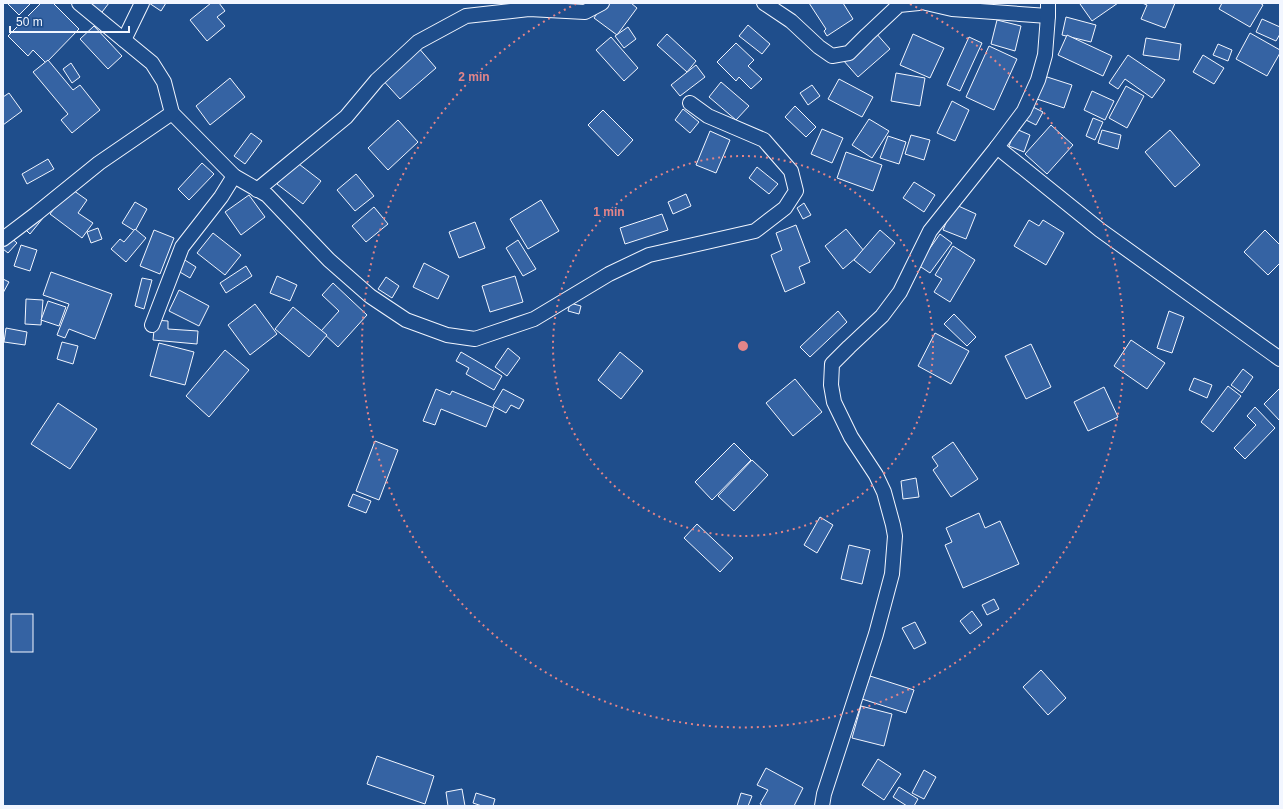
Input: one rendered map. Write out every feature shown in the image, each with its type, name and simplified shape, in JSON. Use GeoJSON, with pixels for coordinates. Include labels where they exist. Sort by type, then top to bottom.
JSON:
{"type":"FeatureCollection","features":[{"type":"Feature","properties":{"kind":"street"},"geometry":{"type":"LineString","coordinates":[[79,3],[152,63],[164,82],[172,113],[234,176],[267,195],[329,260],[376,300],[406,320],[447,335],[476,339],[534,319],[609,274],[648,255],[755,231],[786,208],[796,191],[791,171],[764,140],[708,116],[690,103]]}},
{"type":"Feature","properties":{"kind":"street"},"geometry":{"type":"LineString","coordinates":[[124,40],[142,3]]}},
{"type":"Feature","properties":{"kind":"street"},"geometry":{"type":"LineString","coordinates":[[257,190],[346,117],[376,80],[418,42],[466,16],[529,8],[585,12],[602,3]]}},
{"type":"Feature","properties":{"kind":"street"},"geometry":{"type":"LineString","coordinates":[[764,3],[791,21],[818,47],[832,56],[849,53],[899,5],[919,3]]}},
{"type":"Feature","properties":{"kind":"street"},"geometry":{"type":"LineString","coordinates":[[822,806],[824,794],[876,634],[892,574],[895,536],[884,492],[876,476],[851,437],[834,402],[831,385],[832,364],[882,316],[900,292],[930,232],[1024,111],[1038,80],[1045,55],[1048,9],[952,9],[926,3]]}},
{"type":"Feature","properties":{"kind":"street"},"geometry":{"type":"LineString","coordinates":[[3,239],[99,163],[172,113]]}},
{"type":"Feature","properties":{"kind":"street"},"geometry":{"type":"LineString","coordinates":[[997,147],[1100,230],[1280,359]]}},
{"type":"Feature","properties":{"kind":"street"},"geometry":{"type":"LineString","coordinates":[[152,325],[182,247],[221,197],[234,176]]}},
{"type":"Feature","properties":{"kind":"building"},"geometry":{"type":"Polygon","coordinates":[[[7,3],[31,3],[19,15],[7,3]]]}},
{"type":"Feature","properties":{"kind":"building"},"geometry":{"type":"Polygon","coordinates":[[[41,3],[53,3],[79,29],[46,63],[33,50],[28,56],[8,36],[41,3]]]}},
{"type":"Feature","properties":{"kind":"building"},"geometry":{"type":"Polygon","coordinates":[[[90,3],[109,3],[99,16],[87,7],[90,3]]]}},
{"type":"Feature","properties":{"kind":"building"},"geometry":{"type":"Polygon","coordinates":[[[149,3],[166,3],[161,11],[149,3]]]}},
{"type":"Feature","properties":{"kind":"building"},"geometry":{"type":"Polygon","coordinates":[[[211,3],[219,3],[225,11],[217,17],[225,26],[207,41],[190,20],[211,3]]]}},
{"type":"Feature","properties":{"kind":"building"},"geometry":{"type":"Polygon","coordinates":[[[604,3],[631,3],[637,8],[617,35],[594,18],[604,3]]]}},
{"type":"Feature","properties":{"kind":"building"},"geometry":{"type":"Polygon","coordinates":[[[809,3],[843,3],[853,19],[827,36],[824,31],[826,29],[809,3]]]}},
{"type":"Feature","properties":{"kind":"building"},"geometry":{"type":"Polygon","coordinates":[[[1118,3],[1092,21],[1080,4],[1118,3]]]}},
{"type":"Feature","properties":{"kind":"building"},"geometry":{"type":"Polygon","coordinates":[[[1142,3],[1175,3],[1165,28],[1141,19],[1147,5],[1142,3]]]}},
{"type":"Feature","properties":{"kind":"building"},"geometry":{"type":"Polygon","coordinates":[[[1222,3],[1260,3],[1263,5],[1250,27],[1219,9],[1222,3]]]}},
{"type":"Feature","properties":{"kind":"building"},"geometry":{"type":"Polygon","coordinates":[[[1066,17],[1096,25],[1091,42],[1062,35],[1066,17]]]}},
{"type":"Feature","properties":{"kind":"building"},"geometry":{"type":"Polygon","coordinates":[[[1262,19],[1280,27],[1280,34],[1276,41],[1256,32],[1262,19]]]}},
{"type":"Feature","properties":{"kind":"building"},"geometry":{"type":"Polygon","coordinates":[[[997,20],[1021,26],[1015,51],[991,44],[997,20]]]}},
{"type":"Feature","properties":{"kind":"building"},"geometry":{"type":"Polygon","coordinates":[[[748,25],[770,44],[762,54],[739,36],[748,25]]]}},
{"type":"Feature","properties":{"kind":"building"},"geometry":{"type":"Polygon","coordinates":[[[94,26],[122,56],[108,69],[80,39],[94,26]]]}},
{"type":"Feature","properties":{"kind":"building"},"geometry":{"type":"Polygon","coordinates":[[[628,27],[636,39],[624,48],[615,36],[628,27]]]}},
{"type":"Feature","properties":{"kind":"building"},"geometry":{"type":"Polygon","coordinates":[[[875,32],[890,49],[858,77],[843,60],[875,32]]]}},
{"type":"Feature","properties":{"kind":"building"},"geometry":{"type":"Polygon","coordinates":[[[1250,33],[1280,50],[1280,53],[1267,76],[1236,59],[1250,33]]]}},
{"type":"Feature","properties":{"kind":"building"},"geometry":{"type":"Polygon","coordinates":[[[667,34],[696,61],[687,72],[657,45],[667,34]]]}},
{"type":"Feature","properties":{"kind":"building"},"geometry":{"type":"Polygon","coordinates":[[[913,34],[944,48],[930,78],[900,65],[913,34]]]}},
{"type":"Feature","properties":{"kind":"building"},"geometry":{"type":"Polygon","coordinates":[[[1067,35],[1112,56],[1103,76],[1058,55],[1067,35]]]}},
{"type":"Feature","properties":{"kind":"building"},"geometry":{"type":"Polygon","coordinates":[[[611,37],[638,68],[624,81],[596,50],[611,37]]]}},
{"type":"Feature","properties":{"kind":"building"},"geometry":{"type":"Polygon","coordinates":[[[969,37],[982,43],[960,91],[947,85],[969,37]]]}},
{"type":"Feature","properties":{"kind":"building"},"geometry":{"type":"Polygon","coordinates":[[[1146,38],[1181,44],[1179,60],[1143,55],[1146,38]]]}},
{"type":"Feature","properties":{"kind":"building"},"geometry":{"type":"Polygon","coordinates":[[[736,43],[754,60],[748,66],[762,79],[751,89],[739,77],[736,81],[717,62],[736,43]]]}},
{"type":"Feature","properties":{"kind":"building"},"geometry":{"type":"Polygon","coordinates":[[[1218,44],[1232,50],[1228,61],[1213,55],[1218,44]]]}},
{"type":"Feature","properties":{"kind":"building"},"geometry":{"type":"Polygon","coordinates":[[[417,46],[436,68],[400,99],[380,77],[417,46]]]}},
{"type":"Feature","properties":{"kind":"building"},"geometry":{"type":"Polygon","coordinates":[[[989,46],[1017,59],[994,110],[966,97],[989,46]]]}},
{"type":"Feature","properties":{"kind":"building"},"geometry":{"type":"Polygon","coordinates":[[[1128,55],[1165,80],[1152,98],[1125,79],[1118,89],[1109,83],[1128,55]]]}},
{"type":"Feature","properties":{"kind":"building"},"geometry":{"type":"Polygon","coordinates":[[[1203,55],[1224,68],[1214,84],[1193,72],[1203,55]]]}},
{"type":"Feature","properties":{"kind":"building"},"geometry":{"type":"Polygon","coordinates":[[[48,60],[73,90],[80,85],[100,110],[72,133],[61,120],[68,114],[33,72],[48,60]]]}},
{"type":"Feature","properties":{"kind":"building"},"geometry":{"type":"Polygon","coordinates":[[[71,63],[80,77],[72,83],[63,69],[71,63]]]}},
{"type":"Feature","properties":{"kind":"building"},"geometry":{"type":"Polygon","coordinates":[[[696,65],[705,77],[680,96],[671,85],[696,65]]]}},
{"type":"Feature","properties":{"kind":"building"},"geometry":{"type":"Polygon","coordinates":[[[896,73],[925,78],[920,106],[891,101],[896,73]]]}},
{"type":"Feature","properties":{"kind":"building"},"geometry":{"type":"Polygon","coordinates":[[[1041,75],[1072,85],[1064,108],[1034,98],[1041,75]]]}},
{"type":"Feature","properties":{"kind":"building"},"geometry":{"type":"Polygon","coordinates":[[[230,78],[245,97],[210,125],[196,106],[230,78]]]}},
{"type":"Feature","properties":{"kind":"building"},"geometry":{"type":"Polygon","coordinates":[[[839,79],[873,97],[862,117],[828,99],[839,79]]]}},
{"type":"Feature","properties":{"kind":"building"},"geometry":{"type":"Polygon","coordinates":[[[721,82],[749,106],[736,120],[709,97],[721,82]]]}},
{"type":"Feature","properties":{"kind":"building"},"geometry":{"type":"Polygon","coordinates":[[[812,85],[820,96],[808,105],[800,93],[812,85]]]}},
{"type":"Feature","properties":{"kind":"building"},"geometry":{"type":"Polygon","coordinates":[[[1126,86],[1144,96],[1127,128],[1109,118],[1126,86]]]}},
{"type":"Feature","properties":{"kind":"building"},"geometry":{"type":"Polygon","coordinates":[[[1092,91],[1114,101],[1105,120],[1084,110],[1092,91]]]}},
{"type":"Feature","properties":{"kind":"building"},"geometry":{"type":"Polygon","coordinates":[[[9,93],[22,111],[3,125],[3,97],[9,93]]]}},
{"type":"Feature","properties":{"kind":"building"},"geometry":{"type":"Polygon","coordinates":[[[952,101],[969,110],[955,141],[937,133],[952,101]]]}},
{"type":"Feature","properties":{"kind":"building"},"geometry":{"type":"Polygon","coordinates":[[[1029,105],[1043,112],[1036,125],[1022,118],[1029,105]]]}},
{"type":"Feature","properties":{"kind":"building"},"geometry":{"type":"Polygon","coordinates":[[[795,106],[816,127],[806,137],[785,117],[795,106]]]}},
{"type":"Feature","properties":{"kind":"building"},"geometry":{"type":"Polygon","coordinates":[[[683,109],[699,122],[690,133],[675,120],[683,109]]]}},
{"type":"Feature","properties":{"kind":"building"},"geometry":{"type":"Polygon","coordinates":[[[603,110],[633,140],[618,156],[588,125],[603,110]]]}},
{"type":"Feature","properties":{"kind":"building"},"geometry":{"type":"Polygon","coordinates":[[[1093,118],[1103,122],[1095,140],[1086,136],[1093,118]]]}},
{"type":"Feature","properties":{"kind":"building"},"geometry":{"type":"Polygon","coordinates":[[[869,119],[889,131],[872,158],[852,145],[869,119]]]}},
{"type":"Feature","properties":{"kind":"building"},"geometry":{"type":"Polygon","coordinates":[[[398,120],[418,142],[388,170],[368,148],[398,120]]]}},
{"type":"Feature","properties":{"kind":"building"},"geometry":{"type":"Polygon","coordinates":[[[1051,125],[1073,145],[1047,174],[1025,154],[1051,125]]]}},
{"type":"Feature","properties":{"kind":"building"},"geometry":{"type":"Polygon","coordinates":[[[822,129],[843,138],[832,163],[811,154],[822,129]]]}},
{"type":"Feature","properties":{"kind":"building"},"geometry":{"type":"Polygon","coordinates":[[[1016,129],[1030,135],[1024,152],[1009,146],[1016,129]]]}},
{"type":"Feature","properties":{"kind":"building"},"geometry":{"type":"Polygon","coordinates":[[[1102,130],[1121,135],[1118,149],[1098,143],[1102,130]]]}},
{"type":"Feature","properties":{"kind":"building"},"geometry":{"type":"Polygon","coordinates":[[[1170,130],[1200,165],[1175,187],[1145,152],[1170,130]]]}},
{"type":"Feature","properties":{"kind":"building"},"geometry":{"type":"Polygon","coordinates":[[[710,131],[730,140],[716,173],[696,165],[710,131]]]}},
{"type":"Feature","properties":{"kind":"building"},"geometry":{"type":"Polygon","coordinates":[[[251,133],[262,141],[245,164],[234,156],[251,133]]]}},
{"type":"Feature","properties":{"kind":"building"},"geometry":{"type":"Polygon","coordinates":[[[911,135],[930,140],[924,160],[905,154],[911,135]]]}},
{"type":"Feature","properties":{"kind":"building"},"geometry":{"type":"Polygon","coordinates":[[[888,136],[906,142],[899,164],[880,158],[888,136]]]}},
{"type":"Feature","properties":{"kind":"building"},"geometry":{"type":"Polygon","coordinates":[[[846,152],[882,165],[873,191],[837,178],[846,152]]]}},
{"type":"Feature","properties":{"kind":"building"},"geometry":{"type":"Polygon","coordinates":[[[48,159],[54,169],[27,184],[22,174],[48,159]]]}},
{"type":"Feature","properties":{"kind":"building"},"geometry":{"type":"Polygon","coordinates":[[[295,161],[321,181],[303,204],[277,184],[295,161]]]}},
{"type":"Feature","properties":{"kind":"building"},"geometry":{"type":"Polygon","coordinates":[[[202,163],[214,174],[189,200],[178,189],[202,163]]]}},
{"type":"Feature","properties":{"kind":"building"},"geometry":{"type":"Polygon","coordinates":[[[757,167],[778,184],[769,194],[749,178],[757,167]]]}},
{"type":"Feature","properties":{"kind":"building"},"geometry":{"type":"Polygon","coordinates":[[[356,174],[374,196],[355,211],[337,190],[356,174]]]}},
{"type":"Feature","properties":{"kind":"building"},"geometry":{"type":"Polygon","coordinates":[[[914,182],[935,195],[924,212],[903,198],[914,182]]]}},
{"type":"Feature","properties":{"kind":"building"},"geometry":{"type":"Polygon","coordinates":[[[70,188],[87,200],[78,213],[93,223],[82,238],[50,214],[70,188]]]}},
{"type":"Feature","properties":{"kind":"building"},"geometry":{"type":"Polygon","coordinates":[[[686,194],[691,206],[673,214],[668,202],[686,194]]]}},
{"type":"Feature","properties":{"kind":"building"},"geometry":{"type":"Polygon","coordinates":[[[249,195],[265,217],[241,235],[225,212],[249,195]]]}},
{"type":"Feature","properties":{"kind":"building"},"geometry":{"type":"Polygon","coordinates":[[[541,200],[559,231],[528,249],[510,219],[541,200]]]}},
{"type":"Feature","properties":{"kind":"building"},"geometry":{"type":"Polygon","coordinates":[[[135,202],[147,209],[135,231],[122,223],[135,202]]]}},
{"type":"Feature","properties":{"kind":"building"},"geometry":{"type":"Polygon","coordinates":[[[804,203],[811,215],[803,219],[797,208],[804,203]]]}},
{"type":"Feature","properties":{"kind":"building"},"geometry":{"type":"Polygon","coordinates":[[[954,204],[976,214],[966,239],[943,230],[954,204]]]}},
{"type":"Feature","properties":{"kind":"building"},"geometry":{"type":"Polygon","coordinates":[[[374,207],[388,224],[366,242],[352,226],[374,207]]]}},
{"type":"Feature","properties":{"kind":"building"},"geometry":{"type":"Polygon","coordinates":[[[34,210],[43,218],[30,234],[21,225],[34,210]]]}},
{"type":"Feature","properties":{"kind":"building"},"geometry":{"type":"Polygon","coordinates":[[[662,214],[668,230],[625,244],[620,228],[662,214]]]}},
{"type":"Feature","properties":{"kind":"building"},"geometry":{"type":"Polygon","coordinates":[[[1029,220],[1039,226],[1043,220],[1064,233],[1046,265],[1014,246],[1029,220]]]}},
{"type":"Feature","properties":{"kind":"building"},"geometry":{"type":"Polygon","coordinates":[[[475,222],[485,248],[459,258],[449,232],[475,222]]]}},
{"type":"Feature","properties":{"kind":"building"},"geometry":{"type":"Polygon","coordinates":[[[796,225],[810,262],[799,267],[805,283],[785,292],[771,255],[782,250],[776,233],[796,225]]]}},
{"type":"Feature","properties":{"kind":"building"},"geometry":{"type":"Polygon","coordinates":[[[98,228],[102,239],[91,243],[87,232],[98,228]]]}},
{"type":"Feature","properties":{"kind":"building"},"geometry":{"type":"Polygon","coordinates":[[[135,229],[146,238],[126,262],[111,249],[120,239],[124,242],[135,229]]]}},
{"type":"Feature","properties":{"kind":"building"},"geometry":{"type":"Polygon","coordinates":[[[846,229],[864,251],[843,269],[825,246],[846,229]]]}},
{"type":"Feature","properties":{"kind":"building"},"geometry":{"type":"Polygon","coordinates":[[[154,230],[174,238],[160,274],[140,266],[154,230]]]}},
{"type":"Feature","properties":{"kind":"building"},"geometry":{"type":"Polygon","coordinates":[[[880,230],[895,243],[870,273],[854,260],[880,230]]]}},
{"type":"Feature","properties":{"kind":"building"},"geometry":{"type":"Polygon","coordinates":[[[1265,230],[1280,245],[1280,263],[1268,275],[1244,252],[1265,230]]]}},
{"type":"Feature","properties":{"kind":"building"},"geometry":{"type":"Polygon","coordinates":[[[213,233],[241,255],[225,275],[197,253],[213,233]]]}},
{"type":"Feature","properties":{"kind":"building"},"geometry":{"type":"Polygon","coordinates":[[[7,234],[17,243],[8,253],[3,249],[3,239],[7,234]]]}},
{"type":"Feature","properties":{"kind":"building"},"geometry":{"type":"Polygon","coordinates":[[[940,234],[952,243],[930,273],[918,265],[940,234]]]}},
{"type":"Feature","properties":{"kind":"building"},"geometry":{"type":"Polygon","coordinates":[[[518,240],[536,269],[523,276],[506,248],[518,240]]]}},
{"type":"Feature","properties":{"kind":"building"},"geometry":{"type":"Polygon","coordinates":[[[21,245],[37,250],[30,271],[14,266],[21,245]]]}},
{"type":"Feature","properties":{"kind":"building"},"geometry":{"type":"Polygon","coordinates":[[[953,246],[975,260],[950,302],[934,292],[942,279],[935,275],[953,246]]]}},
{"type":"Feature","properties":{"kind":"building"},"geometry":{"type":"Polygon","coordinates":[[[180,257],[196,267],[190,278],[173,268],[180,257]]]}},
{"type":"Feature","properties":{"kind":"building"},"geometry":{"type":"Polygon","coordinates":[[[424,263],[449,276],[438,299],[413,287],[424,263]]]}},
{"type":"Feature","properties":{"kind":"building"},"geometry":{"type":"Polygon","coordinates":[[[246,266],[252,276],[226,293],[220,283],[246,266]]]}},
{"type":"Feature","properties":{"kind":"building"},"geometry":{"type":"Polygon","coordinates":[[[51,272],[112,294],[95,339],[69,329],[65,338],[57,335],[69,304],[43,295],[51,272]]]}},
{"type":"Feature","properties":{"kind":"building"},"geometry":{"type":"Polygon","coordinates":[[[277,276],[297,285],[290,301],[270,293],[277,276]]]}},
{"type":"Feature","properties":{"kind":"building"},"geometry":{"type":"Polygon","coordinates":[[[515,276],[523,302],[490,312],[482,286],[515,276]]]}},
{"type":"Feature","properties":{"kind":"building"},"geometry":{"type":"Polygon","coordinates":[[[386,277],[399,286],[392,298],[378,289],[386,277]]]}},
{"type":"Feature","properties":{"kind":"building"},"geometry":{"type":"Polygon","coordinates":[[[142,278],[152,280],[144,309],[135,306],[142,278]]]}},
{"type":"Feature","properties":{"kind":"building"},"geometry":{"type":"Polygon","coordinates":[[[3,279],[9,282],[3,293],[3,279]]]}},
{"type":"Feature","properties":{"kind":"building"},"geometry":{"type":"Polygon","coordinates":[[[333,283],[367,315],[338,347],[321,331],[339,311],[322,295],[333,283]]]}},
{"type":"Feature","properties":{"kind":"building"},"geometry":{"type":"Polygon","coordinates":[[[179,290],[209,306],[199,326],[169,311],[179,290]]]}},
{"type":"Feature","properties":{"kind":"building"},"geometry":{"type":"Polygon","coordinates":[[[26,299],[43,300],[41,325],[25,324],[26,299]]]}},
{"type":"Feature","properties":{"kind":"building"},"geometry":{"type":"Polygon","coordinates":[[[48,301],[66,307],[59,326],[41,320],[48,301]]]}},
{"type":"Feature","properties":{"kind":"building"},"geometry":{"type":"Polygon","coordinates":[[[570,303],[581,306],[579,314],[568,311],[570,303]]]}},
{"type":"Feature","properties":{"kind":"building"},"geometry":{"type":"Polygon","coordinates":[[[255,304],[277,334],[250,355],[228,325],[255,304]]]}},
{"type":"Feature","properties":{"kind":"building"},"geometry":{"type":"Polygon","coordinates":[[[293,307],[327,335],[309,357],[275,329],[293,307]]]}},
{"type":"Feature","properties":{"kind":"building"},"geometry":{"type":"Polygon","coordinates":[[[838,311],[847,322],[810,357],[800,347],[838,311]]]}},
{"type":"Feature","properties":{"kind":"building"},"geometry":{"type":"Polygon","coordinates":[[[1169,311],[1184,317],[1172,353],[1157,348],[1169,311]]]}},
{"type":"Feature","properties":{"kind":"building"},"geometry":{"type":"Polygon","coordinates":[[[954,314],[976,337],[967,346],[944,324],[954,314]]]}},
{"type":"Feature","properties":{"kind":"building"},"geometry":{"type":"Polygon","coordinates":[[[155,320],[168,321],[168,329],[198,331],[197,344],[153,340],[155,320]]]}},
{"type":"Feature","properties":{"kind":"building"},"geometry":{"type":"Polygon","coordinates":[[[6,328],[27,332],[25,345],[4,342],[6,328]]]}},
{"type":"Feature","properties":{"kind":"building"},"geometry":{"type":"Polygon","coordinates":[[[935,333],[969,351],[951,384],[918,366],[935,333]]]}},
{"type":"Feature","properties":{"kind":"building"},"geometry":{"type":"Polygon","coordinates":[[[1131,340],[1165,363],[1147,389],[1114,366],[1131,340]]]}},
{"type":"Feature","properties":{"kind":"building"},"geometry":{"type":"Polygon","coordinates":[[[62,342],[78,346],[73,364],[57,359],[62,342]]]}},
{"type":"Feature","properties":{"kind":"building"},"geometry":{"type":"Polygon","coordinates":[[[159,343],[194,352],[185,385],[150,376],[159,343]]]}},
{"type":"Feature","properties":{"kind":"building"},"geometry":{"type":"Polygon","coordinates":[[[1031,344],[1051,387],[1026,399],[1005,356],[1031,344]]]}},
{"type":"Feature","properties":{"kind":"building"},"geometry":{"type":"Polygon","coordinates":[[[508,348],[520,358],[507,376],[495,367],[508,348]]]}},
{"type":"Feature","properties":{"kind":"building"},"geometry":{"type":"Polygon","coordinates":[[[225,350],[249,370],[209,417],[186,396],[225,350]]]}},
{"type":"Feature","properties":{"kind":"building"},"geometry":{"type":"Polygon","coordinates":[[[461,352],[502,376],[494,390],[466,374],[469,368],[456,361],[461,352]]]}},
{"type":"Feature","properties":{"kind":"building"},"geometry":{"type":"Polygon","coordinates":[[[620,352],[643,371],[621,399],[598,380],[620,352]]]}},
{"type":"Feature","properties":{"kind":"building"},"geometry":{"type":"Polygon","coordinates":[[[1243,369],[1253,377],[1242,393],[1231,385],[1243,369]]]}},
{"type":"Feature","properties":{"kind":"building"},"geometry":{"type":"Polygon","coordinates":[[[1194,378],[1212,385],[1207,398],[1189,390],[1194,378]]]}},
{"type":"Feature","properties":{"kind":"building"},"geometry":{"type":"Polygon","coordinates":[[[795,379],[822,412],[793,436],[766,403],[795,379]]]}},
{"type":"Feature","properties":{"kind":"building"},"geometry":{"type":"Polygon","coordinates":[[[1228,386],[1241,396],[1213,432],[1201,422],[1228,386]]]}},
{"type":"Feature","properties":{"kind":"building"},"geometry":{"type":"Polygon","coordinates":[[[1104,387],[1118,417],[1088,431],[1074,402],[1104,387]]]}},
{"type":"Feature","properties":{"kind":"building"},"geometry":{"type":"Polygon","coordinates":[[[1280,388],[1280,421],[1264,404],[1280,388]]]}},
{"type":"Feature","properties":{"kind":"building"},"geometry":{"type":"Polygon","coordinates":[[[436,389],[450,395],[452,391],[494,408],[486,427],[441,409],[435,425],[423,421],[436,389]]]}},
{"type":"Feature","properties":{"kind":"building"},"geometry":{"type":"Polygon","coordinates":[[[503,389],[524,400],[519,409],[511,405],[506,413],[493,406],[503,389]]]}},
{"type":"Feature","properties":{"kind":"building"},"geometry":{"type":"Polygon","coordinates":[[[58,403],[97,429],[70,469],[31,444],[58,403]]]}},
{"type":"Feature","properties":{"kind":"building"},"geometry":{"type":"Polygon","coordinates":[[[1255,407],[1275,428],[1245,459],[1234,448],[1256,425],[1247,416],[1255,407]]]}},
{"type":"Feature","properties":{"kind":"building"},"geometry":{"type":"Polygon","coordinates":[[[375,441],[398,450],[379,500],[356,491],[375,441]]]}},
{"type":"Feature","properties":{"kind":"building"},"geometry":{"type":"Polygon","coordinates":[[[953,442],[978,479],[951,497],[933,470],[938,466],[932,457],[953,442]]]}},
{"type":"Feature","properties":{"kind":"building"},"geometry":{"type":"Polygon","coordinates":[[[734,443],[751,460],[712,500],[695,482],[734,443]]]}},
{"type":"Feature","properties":{"kind":"building"},"geometry":{"type":"Polygon","coordinates":[[[752,460],[768,475],[734,511],[718,496],[752,460]]]}},
{"type":"Feature","properties":{"kind":"building"},"geometry":{"type":"Polygon","coordinates":[[[916,478],[919,497],[903,499],[901,481],[916,478]]]}},
{"type":"Feature","properties":{"kind":"building"},"geometry":{"type":"Polygon","coordinates":[[[353,494],[371,501],[366,513],[348,506],[353,494]]]}},
{"type":"Feature","properties":{"kind":"building"},"geometry":{"type":"Polygon","coordinates":[[[979,513],[985,528],[1000,521],[1019,564],[963,588],[945,545],[952,542],[946,528],[979,513]]]}},
{"type":"Feature","properties":{"kind":"building"},"geometry":{"type":"Polygon","coordinates":[[[820,517],[833,525],[817,553],[804,545],[820,517]]]}},
{"type":"Feature","properties":{"kind":"building"},"geometry":{"type":"Polygon","coordinates":[[[697,524],[733,558],[720,572],[684,538],[697,524]]]}},
{"type":"Feature","properties":{"kind":"building"},"geometry":{"type":"Polygon","coordinates":[[[849,545],[870,550],[862,584],[841,579],[849,545]]]}},
{"type":"Feature","properties":{"kind":"building"},"geometry":{"type":"Polygon","coordinates":[[[994,599],[999,609],[987,615],[982,605],[994,599]]]}},
{"type":"Feature","properties":{"kind":"building"},"geometry":{"type":"Polygon","coordinates":[[[972,611],[982,625],[970,634],[960,621],[972,611]]]}},
{"type":"Feature","properties":{"kind":"building"},"geometry":{"type":"Polygon","coordinates":[[[11,614],[33,614],[33,652],[11,652],[11,614]]]}},
{"type":"Feature","properties":{"kind":"building"},"geometry":{"type":"Polygon","coordinates":[[[915,622],[926,643],[914,649],[902,628],[915,622]]]}},
{"type":"Feature","properties":{"kind":"building"},"geometry":{"type":"Polygon","coordinates":[[[1041,670],[1066,698],[1048,715],[1023,687],[1041,670]]]}},
{"type":"Feature","properties":{"kind":"building"},"geometry":{"type":"Polygon","coordinates":[[[870,676],[914,690],[906,713],[862,699],[870,676]]]}},
{"type":"Feature","properties":{"kind":"building"},"geometry":{"type":"Polygon","coordinates":[[[861,706],[892,714],[884,746],[852,738],[861,706]]]}},
{"type":"Feature","properties":{"kind":"building"},"geometry":{"type":"Polygon","coordinates":[[[377,756],[434,776],[425,804],[367,784],[377,756]]]}},
{"type":"Feature","properties":{"kind":"building"},"geometry":{"type":"Polygon","coordinates":[[[878,759],[901,774],[884,800],[862,785],[878,759]]]}},
{"type":"Feature","properties":{"kind":"building"},"geometry":{"type":"Polygon","coordinates":[[[766,768],[803,788],[794,806],[763,806],[760,804],[768,790],[757,785],[766,768]]]}},
{"type":"Feature","properties":{"kind":"building"},"geometry":{"type":"Polygon","coordinates":[[[924,770],[936,777],[924,799],[912,793],[924,770]]]}},
{"type":"Feature","properties":{"kind":"building"},"geometry":{"type":"Polygon","coordinates":[[[899,787],[918,799],[914,806],[907,806],[893,797],[899,787]]]}},
{"type":"Feature","properties":{"kind":"building"},"geometry":{"type":"Polygon","coordinates":[[[462,789],[465,806],[448,806],[446,792],[462,789]]]}},
{"type":"Feature","properties":{"kind":"building"},"geometry":{"type":"Polygon","coordinates":[[[476,793],[495,799],[493,806],[482,806],[473,803],[476,793]]]}},
{"type":"Feature","properties":{"kind":"building"},"geometry":{"type":"Polygon","coordinates":[[[741,793],[752,796],[748,806],[737,806],[741,793]]]}}]}
